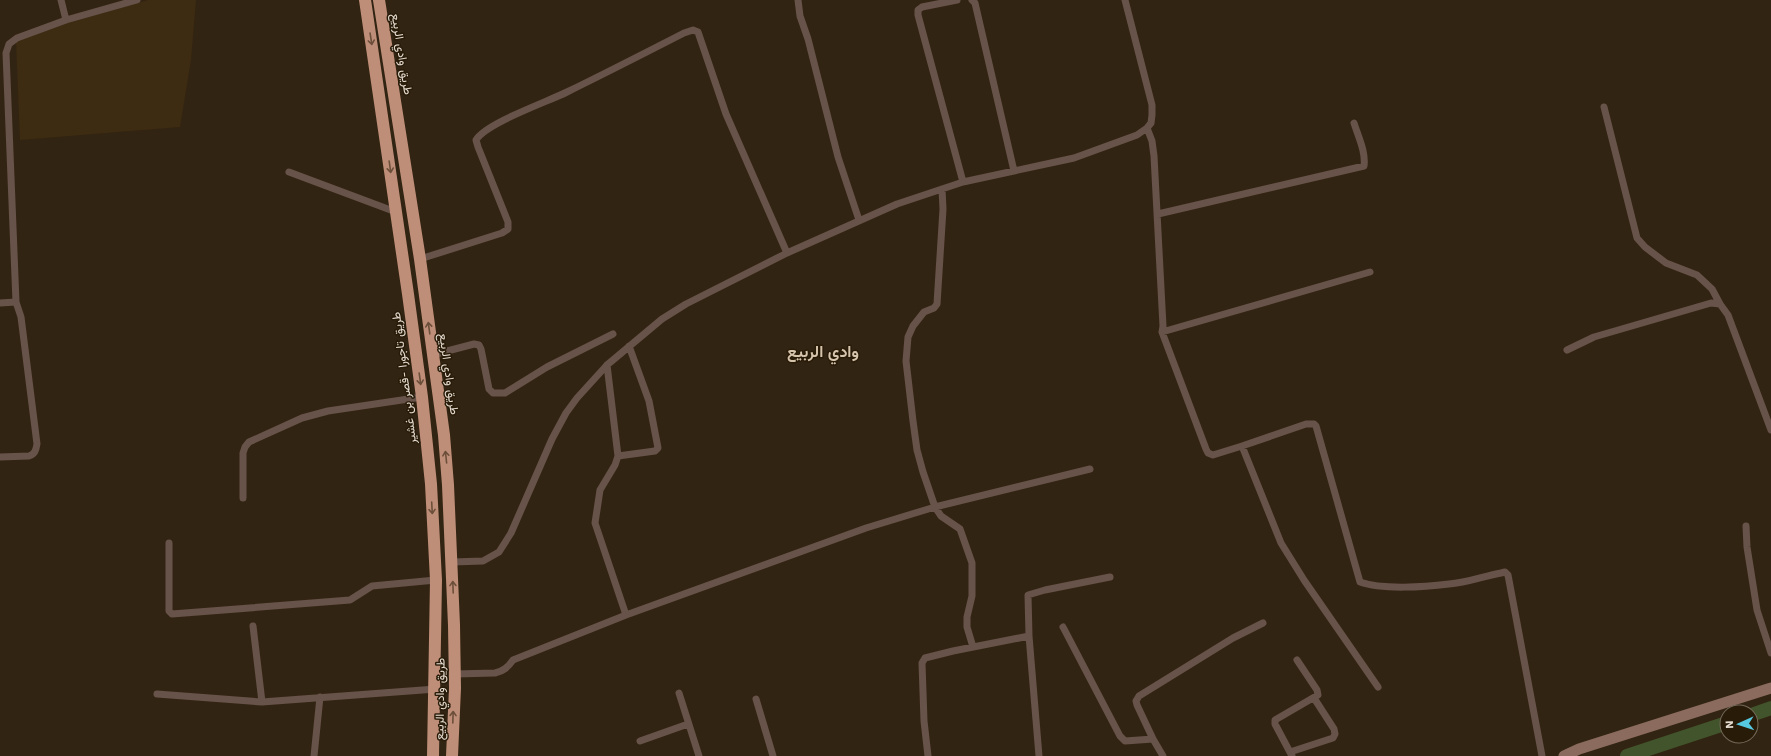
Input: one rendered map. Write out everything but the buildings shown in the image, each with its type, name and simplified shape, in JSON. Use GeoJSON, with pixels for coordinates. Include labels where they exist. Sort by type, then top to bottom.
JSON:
{"type":"FeatureCollection","features":[{"type":"Feature","properties":{"kind":"highway","name":"طريق تاجورا -قصر بن غشير"},"geometry":{"type":"LineString","coordinates":[[365,0],[422,397],[431,484],[436,580],[436,689],[433,756]]}},
{"type":"Feature","properties":{"kind":"highway","name":"طريق وادي الربيع"},"geometry":{"type":"LineString","coordinates":[[379,0],[420,259],[448,478],[455,674],[452,756]]}},
{"type":"Feature","properties":{"kind":"main road"},"geometry":{"type":"LineString","coordinates":[[1564,756],[1579,749],[1771,688]]}},
{"type":"Feature","properties":{"kind":"street"},"geometry":{"type":"LineString","coordinates":[[61,0],[66,20]]}},
{"type":"Feature","properties":{"kind":"street"},"geometry":{"type":"LineString","coordinates":[[0,457],[33,455],[37,444],[21,316],[16,302],[6,53],[9,44],[17,38],[66,20],[137,0]]}},
{"type":"Feature","properties":{"kind":"street"},"geometry":{"type":"LineString","coordinates":[[798,0],[800,16],[808,39],[838,157],[859,220]]}},
{"type":"Feature","properties":{"kind":"street"},"geometry":{"type":"LineString","coordinates":[[957,0],[922,7],[918,10],[918,14],[963,182]]}},
{"type":"Feature","properties":{"kind":"street"},"geometry":{"type":"LineString","coordinates":[[972,0],[975,3],[1014,171]]}},
{"type":"Feature","properties":{"kind":"street"},"geometry":{"type":"LineString","coordinates":[[452,562],[483,561],[499,552],[511,533],[552,439],[566,412],[607,365],[628,346],[662,319],[686,304],[787,253],[897,204],[963,182],[1078,156],[1137,135],[1147,128],[1152,115],[1152,104],[1125,0]]}},
{"type":"Feature","properties":{"kind":"street"},"geometry":{"type":"LineString","coordinates":[[420,259],[502,233],[508,229],[508,222],[478,147],[476,140],[479,135],[500,122],[567,92],[684,33],[693,30],[698,32],[726,114],[787,253]]}},
{"type":"Feature","properties":{"kind":"street"},"geometry":{"type":"LineString","coordinates":[[1604,107],[1637,238],[1645,247],[1666,262],[1697,275],[1712,289],[1728,315],[1771,430]]}},
{"type":"Feature","properties":{"kind":"street"},"geometry":{"type":"LineString","coordinates":[[1158,214],[1364,166],[1365,161],[1361,143],[1354,123]]}},
{"type":"Feature","properties":{"kind":"street"},"geometry":{"type":"LineString","coordinates":[[1147,128],[1152,141],[1158,214],[1163,326],[1162,332],[1208,453],[1213,455],[1306,424],[1314,424],[1316,426],[1360,582],[1378,586],[1395,587],[1450,584],[1505,572],[1508,575],[1542,756]]}},
{"type":"Feature","properties":{"kind":"street"},"geometry":{"type":"LineString","coordinates":[[289,172],[396,212]]}},
{"type":"Feature","properties":{"kind":"street"},"geometry":{"type":"LineString","coordinates":[[942,189],[944,209],[937,304],[934,308],[924,312],[913,326],[908,337],[906,361],[917,450],[923,472],[935,507],[942,516],[960,529],[969,550],[972,563],[972,596],[967,617],[967,627],[973,647]]}},
{"type":"Feature","properties":{"kind":"street"},"geometry":{"type":"LineString","coordinates":[[1162,332],[1370,272]]}},
{"type":"Feature","properties":{"kind":"street"},"geometry":{"type":"LineString","coordinates":[[0,303],[16,302]]}},
{"type":"Feature","properties":{"kind":"street"},"geometry":{"type":"LineString","coordinates":[[1567,350],[1594,337],[1711,303],[1720,304]]}},
{"type":"Feature","properties":{"kind":"street"},"geometry":{"type":"LineString","coordinates":[[432,355],[474,344],[479,345],[482,349],[489,389],[493,393],[506,394],[547,368],[612,334]]}},
{"type":"Feature","properties":{"kind":"street"},"geometry":{"type":"LineString","coordinates":[[618,456],[655,450],[658,448],[649,401],[628,346]]}},
{"type":"Feature","properties":{"kind":"street"},"geometry":{"type":"LineString","coordinates":[[607,365],[618,456],[615,465],[600,490],[595,516],[626,615]]}},
{"type":"Feature","properties":{"kind":"street"},"geometry":{"type":"LineString","coordinates":[[243,498],[243,452],[249,442],[302,418],[328,411],[422,397]]}},
{"type":"Feature","properties":{"kind":"street"},"geometry":{"type":"LineString","coordinates":[[1242,446],[1281,542],[1304,580],[1378,687]]}},
{"type":"Feature","properties":{"kind":"street"},"geometry":{"type":"LineString","coordinates":[[455,674],[500,672],[507,668],[513,660],[626,615],[866,528],[935,507],[1090,469]]}},
{"type":"Feature","properties":{"kind":"street"},"geometry":{"type":"LineString","coordinates":[[1746,526],[1747,547],[1758,610],[1771,653]]}},
{"type":"Feature","properties":{"kind":"street"},"geometry":{"type":"LineString","coordinates":[[169,544],[169,611],[172,614],[350,600],[372,586],[436,580]]}},
{"type":"Feature","properties":{"kind":"street"},"geometry":{"type":"LineString","coordinates":[[1039,756],[1029,636],[1028,595],[1045,590],[1110,577]]}},
{"type":"Feature","properties":{"kind":"street"},"geometry":{"type":"LineString","coordinates":[[1163,756],[1137,705],[1136,701],[1139,696],[1234,638],[1263,623]]}},
{"type":"Feature","properties":{"kind":"street"},"geometry":{"type":"LineString","coordinates":[[253,626],[262,702]]}},
{"type":"Feature","properties":{"kind":"street"},"geometry":{"type":"LineString","coordinates":[[1063,627],[1120,736],[1125,741],[1129,742],[1153,739]]}},
{"type":"Feature","properties":{"kind":"street"},"geometry":{"type":"LineString","coordinates":[[928,756],[924,721],[922,663],[925,658],[1029,636]]}},
{"type":"Feature","properties":{"kind":"street"},"geometry":{"type":"LineString","coordinates":[[1297,660],[1317,690],[1318,695],[1275,720],[1275,724],[1291,754],[1333,738],[1335,734],[1334,729],[1314,698]]}},
{"type":"Feature","properties":{"kind":"street"},"geometry":{"type":"LineString","coordinates":[[157,694],[262,702],[436,689]]}},
{"type":"Feature","properties":{"kind":"street"},"geometry":{"type":"LineString","coordinates":[[679,693],[699,756]]}},
{"type":"Feature","properties":{"kind":"street"},"geometry":{"type":"LineString","coordinates":[[314,756],[320,697]]}},
{"type":"Feature","properties":{"kind":"street"},"geometry":{"type":"LineString","coordinates":[[756,699],[773,756]]}},
{"type":"Feature","properties":{"kind":"street"},"geometry":{"type":"LineString","coordinates":[[640,741],[688,724]]}},
{"type":"Feature","properties":{"kind":"shaded area"},"geometry":{"type":"Polygon","coordinates":[[[148,0],[196,0],[191,60],[180,127],[20,140],[16,42],[36,32],[148,0]]]}},
{"type":"Feature","properties":{"kind":"waterway"},"geometry":{"type":"LineString","coordinates":[[1759,712],[1771,708]]}},
{"type":"Feature","properties":{"kind":"waterway"},"geometry":{"type":"LineString","coordinates":[[1627,756],[1719,726]]}},
{"type":"Feature","properties":{"kind":"district","name":"وادي الربيع"},"geometry":{"type":"Point","coordinates":[823,351]}}]}
